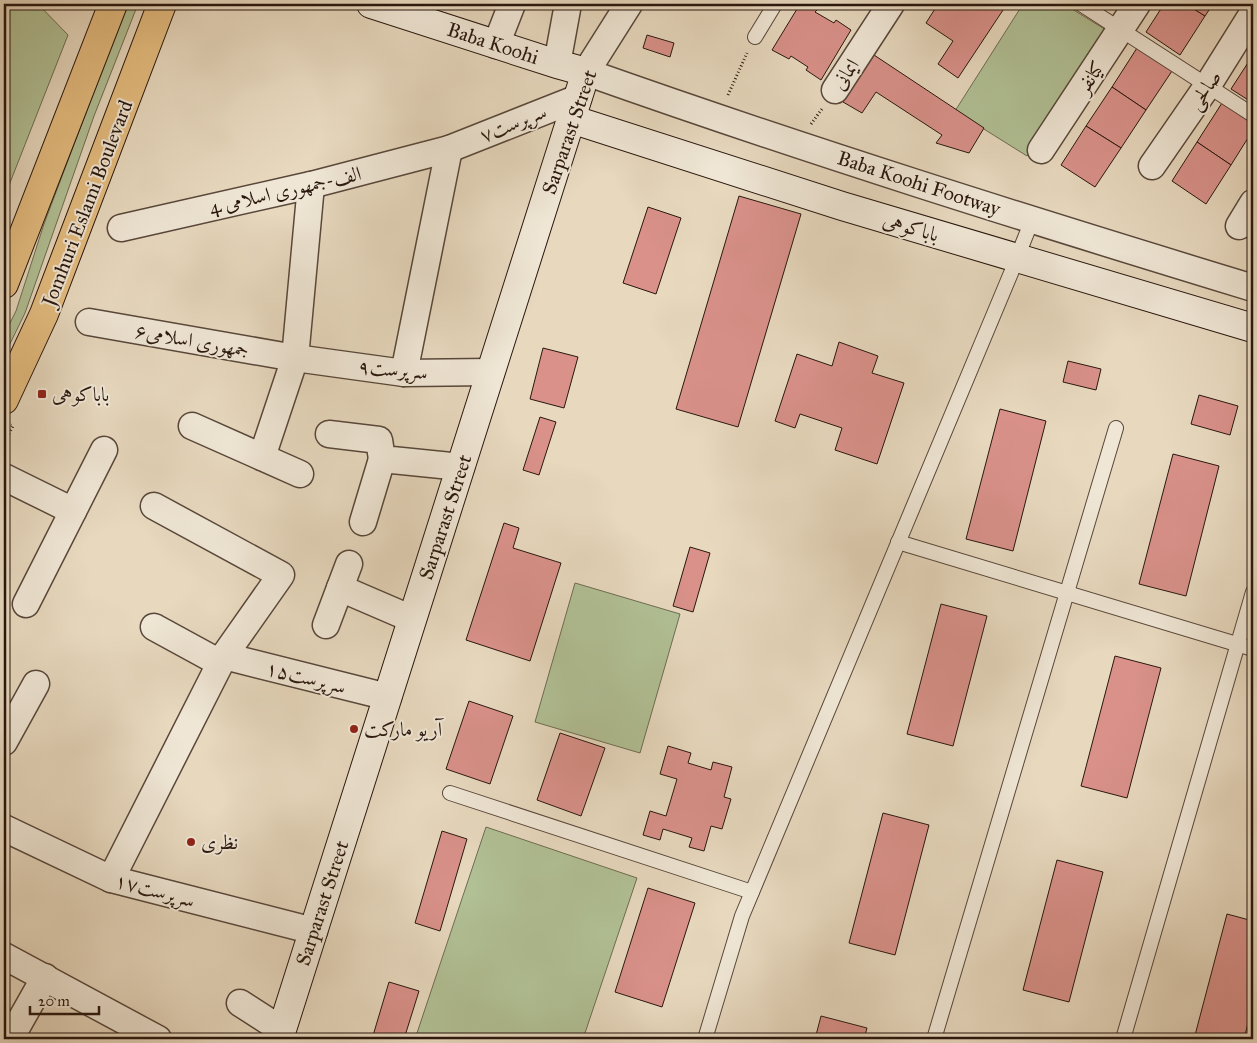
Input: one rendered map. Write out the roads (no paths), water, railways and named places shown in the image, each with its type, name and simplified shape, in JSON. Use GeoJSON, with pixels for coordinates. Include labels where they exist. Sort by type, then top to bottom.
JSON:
{"type":"FeatureCollection","features":[{"type":"Feature","properties":{"kind":"main road"},"geometry":{"type":"LineString","coordinates":[[4,284],[113,4]]}},
{"type":"Feature","properties":{"kind":"main road","name":"Jomhuri Eslami Boulevard"},"geometry":{"type":"LineString","coordinates":[[4,400],[44,314],[162,4]]}},
{"type":"Feature","properties":{"kind":"street","name":"Baba Koohi"},"geometry":{"type":"LineString","coordinates":[[372,4],[496,45],[586,72]]}},
{"type":"Feature","properties":{"kind":"street"},"geometry":{"type":"LineString","coordinates":[[496,45],[512,4]]}},
{"type":"Feature","properties":{"kind":"street","name":"Sarparast Street"},"geometry":{"type":"LineString","coordinates":[[557,64],[568,4]]}},
{"type":"Feature","properties":{"kind":"street","name":"Sarparast Street"},"geometry":{"type":"LineString","coordinates":[[280,1035],[586,72],[629,4]]}},
{"type":"Feature","properties":{"kind":"street","name":"ایمانی"},"geometry":{"type":"LineString","coordinates":[[835,90],[891,4]]}},
{"type":"Feature","properties":{"kind":"street","name":"کیانفر"},"geometry":{"type":"LineString","coordinates":[[1041,150],[1138,4]]}},
{"type":"Feature","properties":{"kind":"street","name":"صالحی"},"geometry":{"type":"LineString","coordinates":[[1152,166],[1208,85],[1253,13]]}},
{"type":"Feature","properties":{"kind":"street","name":"Baba Koohi Footway"},"geometry":{"type":"LineString","coordinates":[[586,72],[718,119],[1032,220],[1253,288]]}},
{"type":"Feature","properties":{"kind":"street","name":"سرپرست۷"},"geometry":{"type":"LineString","coordinates":[[449,149],[575,108]]}},
{"type":"Feature","properties":{"kind":"street","name":"باباکوهی"},"geometry":{"type":"LineString","coordinates":[[575,108],[842,206],[1253,328]]}},
{"type":"Feature","properties":{"kind":"street"},"geometry":{"type":"LineString","coordinates":[[404,373],[449,149]]}},
{"type":"Feature","properties":{"kind":"street","name":"4 الف-جمهوری اسلامی"},"geometry":{"type":"LineString","coordinates":[[121,228],[311,185],[449,149]]}},
{"type":"Feature","properties":{"kind":"street"},"geometry":{"type":"LineString","coordinates":[[262,457],[295,358],[311,185]]}},
{"type":"Feature","properties":{"kind":"street"},"geometry":{"type":"LineString","coordinates":[[1239,226],[1253,204]]}},
{"type":"Feature","properties":{"kind":"street","name":"جمهوری اسلامی۶"},"geometry":{"type":"LineString","coordinates":[[89,322],[295,358]]}},
{"type":"Feature","properties":{"kind":"street","name":"سرپرست۹"},"geometry":{"type":"LineString","coordinates":[[295,358],[404,373],[491,372]]}},
{"type":"Feature","properties":{"kind":"street"},"geometry":{"type":"LineString","coordinates":[[192,426],[300,474]]}},
{"type":"Feature","properties":{"kind":"street"},"geometry":{"type":"LineString","coordinates":[[329,434],[379,440],[382,459],[363,522]]}},
{"type":"Feature","properties":{"kind":"street"},"geometry":{"type":"LineString","coordinates":[[26,604],[104,450]]}},
{"type":"Feature","properties":{"kind":"street"},"geometry":{"type":"LineString","coordinates":[[382,459],[461,467]]}},
{"type":"Feature","properties":{"kind":"street"},"geometry":{"type":"LineString","coordinates":[[4,477],[73,511]]}},
{"type":"Feature","properties":{"kind":"street"},"geometry":{"type":"LineString","coordinates":[[111,879],[222,660],[280,575],[154,506]]}},
{"type":"Feature","properties":{"kind":"street"},"geometry":{"type":"LineString","coordinates":[[326,625],[344,576],[412,619]]}},
{"type":"Feature","properties":{"kind":"street","name":"سرپرست۱۵"},"geometry":{"type":"LineString","coordinates":[[154,627],[222,660],[388,697]]}},
{"type":"Feature","properties":{"kind":"street"},"geometry":{"type":"LineString","coordinates":[[4,742],[36,684]]}},
{"type":"Feature","properties":{"kind":"street","name":"سرپرست۱۷"},"geometry":{"type":"LineString","coordinates":[[4,828],[111,879],[314,930]]}},
{"type":"Feature","properties":{"kind":"street"},"geometry":{"type":"LineString","coordinates":[[4,956],[158,1039]]}},
{"type":"Feature","properties":{"kind":"street"},"geometry":{"type":"LineString","coordinates":[[10,1039],[45,977]]}},
{"type":"Feature","properties":{"kind":"street"},"geometry":{"type":"LineString","coordinates":[[240,1003],[280,1035]]}},
{"type":"Feature","properties":{"kind":"lane"},"geometry":{"type":"LineString","coordinates":[[755,37],[775,4]]}},
{"type":"Feature","properties":{"kind":"lane"},"geometry":{"type":"LineString","coordinates":[[1081,4],[1253,115]]}},
{"type":"Feature","properties":{"kind":"lane"},"geometry":{"type":"LineString","coordinates":[[705,1039],[742,916],[1032,220]]}},
{"type":"Feature","properties":{"kind":"lane"},"geometry":{"type":"LineString","coordinates":[[934,1039],[1116,428]]}},
{"type":"Feature","properties":{"kind":"lane"},"geometry":{"type":"LineString","coordinates":[[898,542],[1253,649]]}},
{"type":"Feature","properties":{"kind":"lane"},"geometry":{"type":"LineString","coordinates":[[1123,1039],[1253,592]]}},
{"type":"Feature","properties":{"kind":"lane"},"geometry":{"type":"LineString","coordinates":[[450,793],[752,892]]}},
{"type":"Feature","properties":{"kind":"place","name":"باباکوهی"},"geometry":{"type":"Point","coordinates":[42,394]}},
{"type":"Feature","properties":{"kind":"place","name":"آریو مارکت"},"geometry":{"type":"Point","coordinates":[354,729]}},
{"type":"Feature","properties":{"kind":"place","name":"نظری"},"geometry":{"type":"Point","coordinates":[191,842]}}]}
